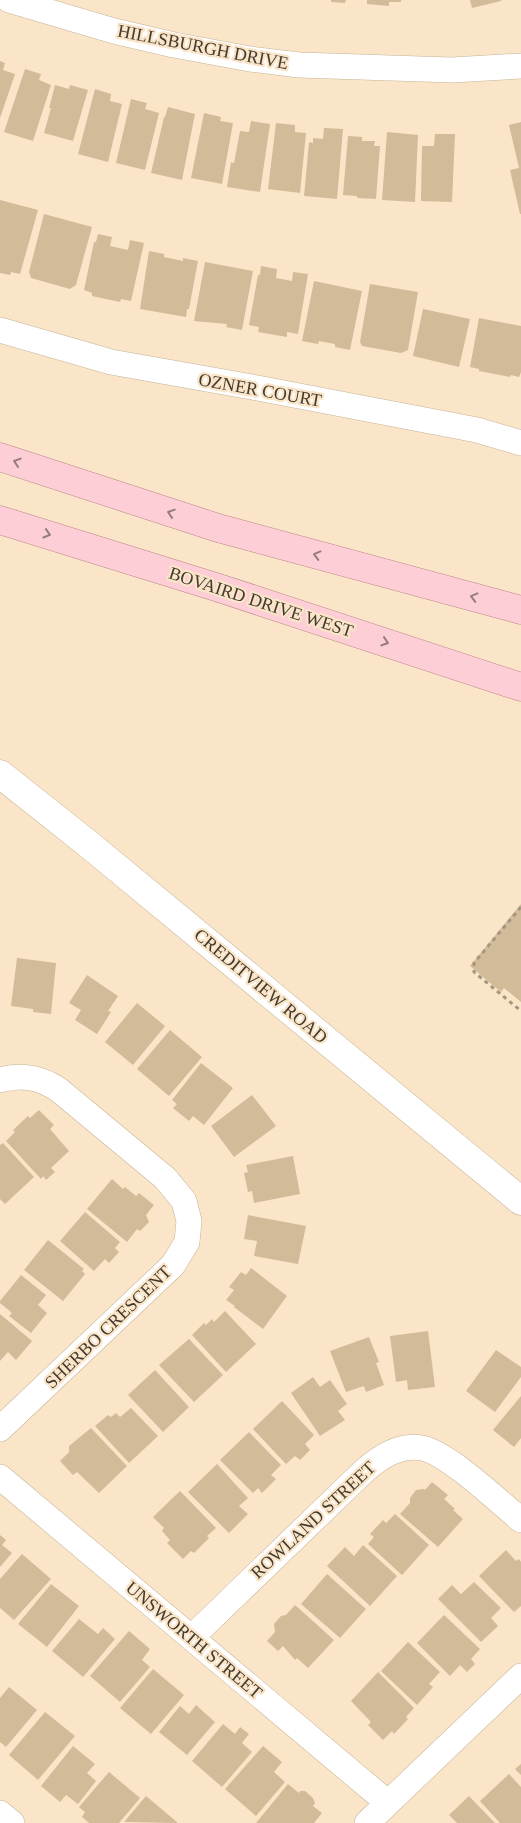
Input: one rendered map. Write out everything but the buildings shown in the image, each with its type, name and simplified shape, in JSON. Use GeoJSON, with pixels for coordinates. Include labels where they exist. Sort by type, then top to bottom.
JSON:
{"type":"FeatureCollection","features":[{"type":"Feature","properties":{"kind":"main road"},"geometry":{"type":"LineString","coordinates":[[0,457],[218,528],[521,610]]}},
{"type":"Feature","properties":{"kind":"main road","name":"BOVAIRD DRIVE WEST"},"geometry":{"type":"LineString","coordinates":[[0,520],[219,588],[521,687]]}},
{"type":"Feature","properties":{"kind":"street","name":"HILLSBURGH DRIVE"},"geometry":{"type":"LineString","coordinates":[[10,0],[114,31],[250,59],[299,65],[452,70],[521,66]]}},
{"type":"Feature","properties":{"kind":"street","name":"OZNER COURT"},"geometry":{"type":"LineString","coordinates":[[0,330],[111,362],[477,430],[521,443]]}},
{"type":"Feature","properties":{"kind":"street","name":"CREDITVIEW ROAD"},"geometry":{"type":"LineString","coordinates":[[0,774],[94,848],[521,1201]]}},
{"type":"Feature","properties":{"kind":"street","name":"SHERBO CRESCENT"},"geometry":{"type":"LineString","coordinates":[[0,1080],[16,1076],[32,1077],[48,1082],[60,1090],[165,1178],[184,1201],[189,1221],[187,1242],[173,1265],[0,1430]]}},
{"type":"Feature","properties":{"kind":"street","name":"ROWLAND STREET"},"geometry":{"type":"LineString","coordinates":[[192,1637],[364,1471],[379,1458],[394,1451],[424,1448],[449,1461],[521,1520]]}},
{"type":"Feature","properties":{"kind":"street","name":"UNSWORTH STREET"},"geometry":{"type":"LineString","coordinates":[[0,1477],[388,1803]]}},
{"type":"Feature","properties":{"kind":"street"},"geometry":{"type":"LineString","coordinates":[[366,1823],[521,1676]]}},
{"type":"Feature","properties":{"kind":"street"},"geometry":{"type":"LineString","coordinates":[[0,1813],[12,1823]]}},
{"type":"Feature","properties":{"kind":"path"},"geometry":{"type":"LineString","coordinates":[[521,907],[474,963],[474,972],[521,1011]]}}]}
